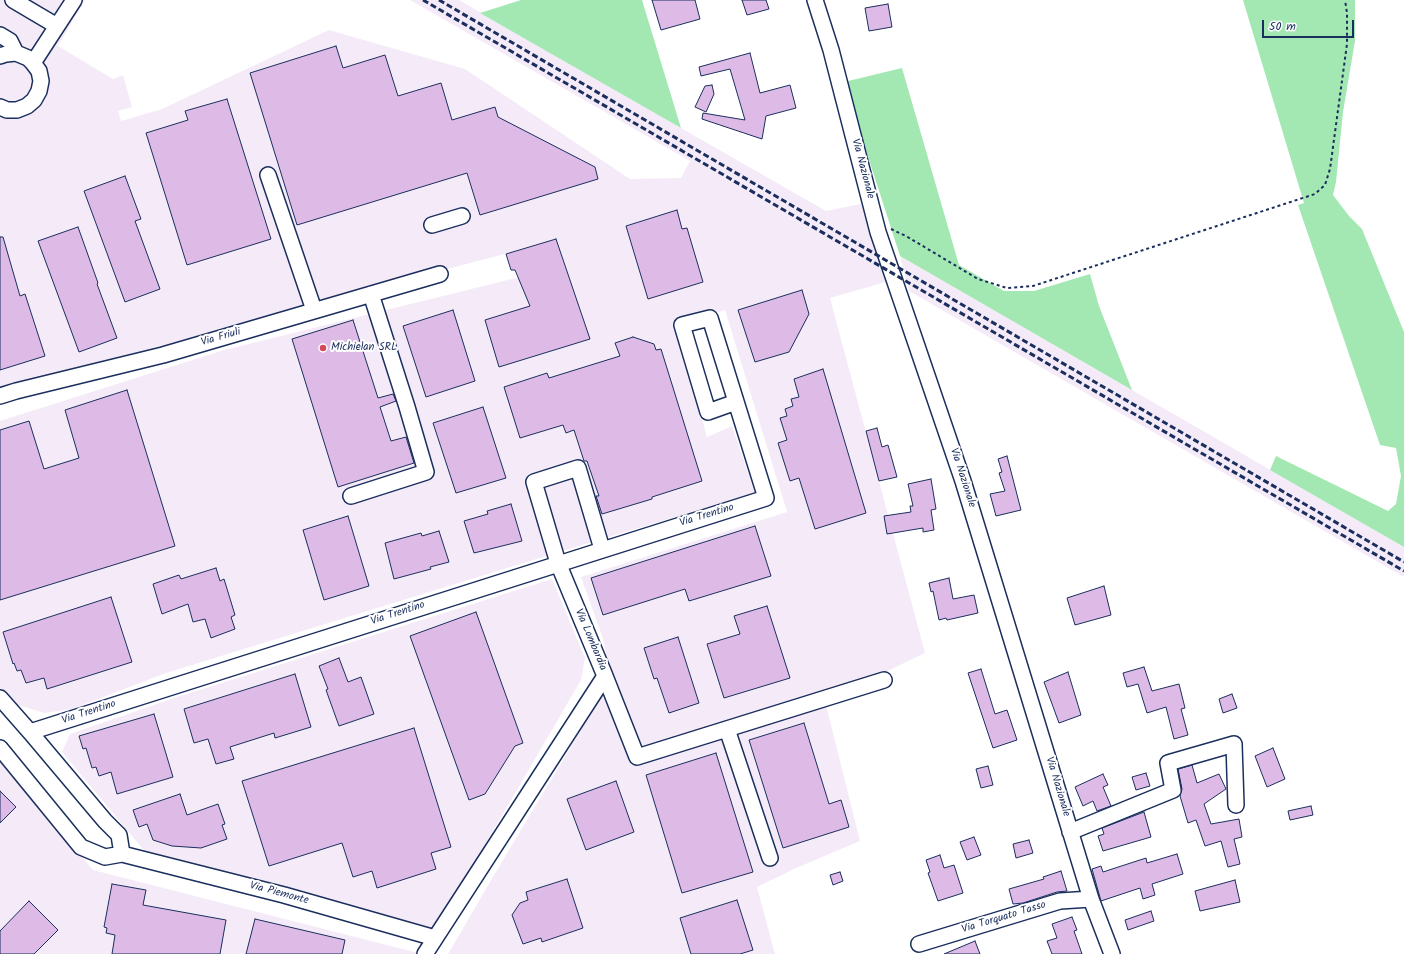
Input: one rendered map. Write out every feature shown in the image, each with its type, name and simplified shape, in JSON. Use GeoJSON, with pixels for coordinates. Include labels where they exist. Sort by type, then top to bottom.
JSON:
{"type":"FeatureCollection","features":[{"type":"Feature","properties":{"kind":"street"},"geometry":{"type":"LineString","coordinates":[[13,0],[57,26]]}},
{"type":"Feature","properties":{"kind":"street"},"geometry":{"type":"LineString","coordinates":[[33,63],[74,0]]}},
{"type":"Feature","properties":{"kind":"street","name":"Via Nazionale"},"geometry":{"type":"LineString","coordinates":[[815,0],[831,50],[878,232],[963,481],[1091,899],[1112,954]]}},
{"type":"Feature","properties":{"kind":"street"},"geometry":{"type":"LineString","coordinates":[[0,35],[10,41],[16,53]]}},
{"type":"Feature","properties":{"kind":"street"},"geometry":{"type":"LineString","coordinates":[[0,56],[16,53],[22,55],[33,63],[38,71],[40,81],[39,91],[34,100],[26,106],[17,110],[7,110],[0,107]]}},
{"type":"Feature","properties":{"kind":"street"},"geometry":{"type":"LineString","coordinates":[[268,175],[314,310]]}},
{"type":"Feature","properties":{"kind":"street"},"geometry":{"type":"LineString","coordinates":[[432,225],[462,216]]}},
{"type":"Feature","properties":{"kind":"street","name":"Via Friuli"},"geometry":{"type":"LineString","coordinates":[[0,396],[16,390],[162,354],[440,274]]}},
{"type":"Feature","properties":{"kind":"street"},"geometry":{"type":"LineString","coordinates":[[351,496],[426,472],[371,294]]}},
{"type":"Feature","properties":{"kind":"street"},"geometry":{"type":"LineString","coordinates":[[710,318],[736,402],[708,412],[682,325],[710,318]]}},
{"type":"Feature","properties":{"kind":"street","name":"Via Trentino"},"geometry":{"type":"LineString","coordinates":[[30,732],[766,498],[736,402]]}},
{"type":"Feature","properties":{"kind":"street","name":"Via Lombardia"},"geometry":{"type":"LineString","coordinates":[[425,954],[605,676],[558,563],[534,482],[578,468],[602,549]]}},
{"type":"Feature","properties":{"kind":"street"},"geometry":{"type":"LineString","coordinates":[[605,676],[637,757],[884,680]]}},
{"type":"Feature","properties":{"kind":"street"},"geometry":{"type":"LineString","coordinates":[[0,698],[105,821],[119,835],[122,854]]}},
{"type":"Feature","properties":{"kind":"street"},"geometry":{"type":"LineString","coordinates":[[727,729],[770,858]]}},
{"type":"Feature","properties":{"kind":"street"},"geometry":{"type":"LineString","coordinates":[[1070,832],[1173,790],[1168,763],[1234,744],[1236,804]]}},
{"type":"Feature","properties":{"kind":"street","name":"Via Piemonte"},"geometry":{"type":"LineString","coordinates":[[0,748],[81,846],[105,857],[122,854],[284,895],[435,938]]}},
{"type":"Feature","properties":{"kind":"street","name":"Via Torquato Tasso"},"geometry":{"type":"LineString","coordinates":[[919,944],[1060,901],[1091,899]]}},
{"type":"Feature","properties":{"kind":"path"},"geometry":{"type":"LineString","coordinates":[[878,232],[889,229],[906,236],[978,279],[1007,288],[1033,286],[1315,194],[1325,185],[1330,169],[1346,44],[1345,0]]}},
{"type":"Feature","properties":{"kind":"shaded area"},"geometry":{"type":"Polygon","coordinates":[[[0,0],[85,0],[58,46],[113,79],[123,75],[132,107],[118,111],[121,121],[162,109],[329,30],[465,69],[630,179],[681,178],[690,161],[410,0],[459,0],[826,211],[865,203],[889,281],[830,298],[925,653],[825,701],[860,841],[794,869],[757,887],[775,954],[448,954],[600,698],[609,670],[603,639],[581,577],[787,512],[725,310],[677,325],[707,437],[732,426],[755,493],[166,673],[72,709],[44,713],[12,703],[0,688],[0,421],[224,350],[528,275],[520,250],[214,330],[0,399],[0,0]]]}},
{"type":"Feature","properties":{"kind":"shaded area"},"geometry":{"type":"Polygon","coordinates":[[[900,256],[1404,547],[1404,577],[909,291],[900,256]]]}},
{"type":"Feature","properties":{"kind":"shaded area"},"geometry":{"type":"Polygon","coordinates":[[[552,579],[585,658],[581,680],[436,929],[152,860],[62,752],[70,734],[177,697],[552,579]]]}},
{"type":"Feature","properties":{"kind":"shaded area"},"geometry":{"type":"Polygon","coordinates":[[[0,760],[93,870],[422,954],[0,954],[0,760]]]}},
{"type":"Feature","properties":{"kind":"green space"},"geometry":{"type":"Polygon","coordinates":[[[521,0],[642,0],[681,128],[480,13],[521,0]]]}},
{"type":"Feature","properties":{"kind":"green space"},"geometry":{"type":"Polygon","coordinates":[[[1243,0],[1355,0],[1355,41],[1343,112],[1336,182],[1333,195],[1349,216],[1362,229],[1404,332],[1404,547],[1270,470],[1276,456],[1388,511],[1396,504],[1401,476],[1396,448],[1380,445],[1298,205],[1304,203],[1243,0]]]}},
{"type":"Feature","properties":{"kind":"green space"},"geometry":{"type":"Polygon","coordinates":[[[902,68],[959,265],[1004,291],[1034,291],[1090,274],[1099,306],[1132,390],[900,256],[844,82],[902,68]]]}},
{"type":"Feature","properties":{"kind":"building"},"geometry":{"type":"Polygon","coordinates":[[[652,0],[695,0],[700,19],[661,30],[652,0]]]}},
{"type":"Feature","properties":{"kind":"building"},"geometry":{"type":"Polygon","coordinates":[[[742,0],[766,0],[769,9],[747,15],[742,0]]]}},
{"type":"Feature","properties":{"kind":"building"},"geometry":{"type":"Polygon","coordinates":[[[888,4],[892,27],[869,31],[865,8],[888,4]]]}},
{"type":"Feature","properties":{"kind":"building"},"geometry":{"type":"Polygon","coordinates":[[[336,46],[343,68],[385,55],[398,96],[441,83],[452,120],[495,107],[498,117],[595,167],[598,179],[480,215],[467,173],[297,225],[250,73],[336,46]]]}},
{"type":"Feature","properties":{"kind":"building"},"geometry":{"type":"Polygon","coordinates":[[[750,53],[760,93],[790,85],[796,108],[766,116],[762,139],[702,119],[703,113],[745,120],[730,69],[701,76],[699,67],[750,53]]]}},
{"type":"Feature","properties":{"kind":"building"},"geometry":{"type":"Polygon","coordinates":[[[712,85],[714,94],[706,112],[695,107],[705,86],[712,85]]]}},
{"type":"Feature","properties":{"kind":"building"},"geometry":{"type":"Polygon","coordinates":[[[227,99],[271,239],[187,265],[146,133],[188,120],[185,111],[227,99]]]}},
{"type":"Feature","properties":{"kind":"building"},"geometry":{"type":"Polygon","coordinates":[[[125,176],[141,219],[135,221],[160,289],[125,302],[84,191],[125,176]]]}},
{"type":"Feature","properties":{"kind":"building"},"geometry":{"type":"Polygon","coordinates":[[[677,210],[682,229],[687,228],[703,282],[648,299],[626,226],[677,210]]]}},
{"type":"Feature","properties":{"kind":"building"},"geometry":{"type":"Polygon","coordinates":[[[78,227],[117,338],[79,352],[38,241],[78,227]]]}},
{"type":"Feature","properties":{"kind":"building"},"geometry":{"type":"Polygon","coordinates":[[[0,237],[3,237],[20,296],[25,294],[45,356],[0,370],[0,237]]]}},
{"type":"Feature","properties":{"kind":"building"},"geometry":{"type":"Polygon","coordinates":[[[556,239],[590,339],[499,367],[485,320],[530,306],[515,270],[511,270],[506,254],[556,239]]]}},
{"type":"Feature","properties":{"kind":"building"},"geometry":{"type":"Polygon","coordinates":[[[802,290],[809,314],[789,352],[755,362],[738,310],[802,290]]]}},
{"type":"Feature","properties":{"kind":"building"},"geometry":{"type":"Polygon","coordinates":[[[453,310],[475,381],[426,397],[403,326],[453,310]]]}},
{"type":"Feature","properties":{"kind":"building"},"geometry":{"type":"Polygon","coordinates":[[[353,320],[378,398],[393,394],[396,401],[380,407],[391,441],[406,437],[414,463],[338,487],[292,339],[353,320]]]}},
{"type":"Feature","properties":{"kind":"building"},"geometry":{"type":"Polygon","coordinates":[[[633,337],[654,344],[656,350],[661,349],[702,481],[652,497],[652,499],[602,514],[596,496],[599,496],[587,461],[584,461],[574,430],[566,433],[563,425],[520,438],[504,387],[547,373],[549,378],[620,356],[615,343],[633,337]]]}},
{"type":"Feature","properties":{"kind":"building"},"geometry":{"type":"Polygon","coordinates":[[[823,369],[866,513],[815,529],[799,478],[790,481],[778,443],[787,440],[780,418],[787,416],[785,409],[793,406],[791,399],[799,397],[794,379],[823,369]]]}},
{"type":"Feature","properties":{"kind":"building"},"geometry":{"type":"Polygon","coordinates":[[[127,390],[175,546],[0,600],[0,430],[29,421],[44,469],[79,458],[65,410],[127,390]]]}},
{"type":"Feature","properties":{"kind":"building"},"geometry":{"type":"Polygon","coordinates":[[[483,407],[506,478],[456,493],[433,423],[483,407]]]}},
{"type":"Feature","properties":{"kind":"building"},"geometry":{"type":"Polygon","coordinates":[[[877,428],[882,447],[888,445],[897,477],[879,481],[866,431],[877,428]]]}},
{"type":"Feature","properties":{"kind":"building"},"geometry":{"type":"Polygon","coordinates":[[[1007,456],[1021,510],[996,516],[990,494],[1005,491],[999,473],[1002,472],[998,459],[1007,456]]]}},
{"type":"Feature","properties":{"kind":"building"},"geometry":{"type":"Polygon","coordinates":[[[931,479],[936,509],[931,510],[934,530],[923,532],[923,528],[887,534],[884,516],[911,512],[910,506],[913,506],[908,484],[931,479]]]}},
{"type":"Feature","properties":{"kind":"building"},"geometry":{"type":"Polygon","coordinates":[[[511,504],[522,541],[474,553],[464,521],[488,514],[487,511],[511,504]]]}},
{"type":"Feature","properties":{"kind":"building"},"geometry":{"type":"Polygon","coordinates":[[[348,516],[369,586],[324,600],[303,530],[348,516]]]}},
{"type":"Feature","properties":{"kind":"building"},"geometry":{"type":"Polygon","coordinates":[[[755,526],[771,576],[689,601],[685,589],[603,615],[591,578],[755,526]]]}},
{"type":"Feature","properties":{"kind":"building"},"geometry":{"type":"Polygon","coordinates":[[[439,531],[449,562],[430,567],[431,569],[394,579],[385,543],[421,533],[422,536],[439,531]]]}},
{"type":"Feature","properties":{"kind":"building"},"geometry":{"type":"Polygon","coordinates":[[[216,568],[220,581],[224,579],[235,615],[231,617],[235,629],[211,638],[205,619],[193,622],[188,604],[162,614],[153,584],[179,575],[181,579],[216,568]]]}},
{"type":"Feature","properties":{"kind":"building"},"geometry":{"type":"Polygon","coordinates":[[[949,578],[953,599],[974,595],[978,613],[947,620],[946,618],[939,620],[933,591],[931,592],[929,583],[949,578]]]}},
{"type":"Feature","properties":{"kind":"building"},"geometry":{"type":"Polygon","coordinates":[[[1104,586],[1111,615],[1075,625],[1067,598],[1104,586]]]}},
{"type":"Feature","properties":{"kind":"building"},"geometry":{"type":"Polygon","coordinates":[[[111,597],[132,662],[47,689],[44,678],[26,683],[21,670],[17,671],[14,663],[13,664],[3,632],[111,597]]]}},
{"type":"Feature","properties":{"kind":"building"},"geometry":{"type":"Polygon","coordinates":[[[767,606],[790,678],[724,698],[707,644],[740,634],[734,616],[767,606]]]}},
{"type":"Feature","properties":{"kind":"building"},"geometry":{"type":"Polygon","coordinates":[[[476,612],[523,743],[515,746],[485,794],[469,800],[410,636],[476,612]]]}},
{"type":"Feature","properties":{"kind":"building"},"geometry":{"type":"Polygon","coordinates":[[[678,637],[699,703],[669,713],[657,678],[654,679],[644,648],[678,637]]]}},
{"type":"Feature","properties":{"kind":"building"},"geometry":{"type":"Polygon","coordinates":[[[339,658],[348,682],[361,677],[374,714],[339,726],[326,690],[328,689],[319,666],[339,658]]]}},
{"type":"Feature","properties":{"kind":"building"},"geometry":{"type":"Polygon","coordinates":[[[1144,667],[1152,691],[1179,684],[1185,708],[1181,709],[1188,735],[1174,739],[1166,707],[1147,713],[1138,684],[1127,687],[1123,673],[1144,667]]]}},
{"type":"Feature","properties":{"kind":"building"},"geometry":{"type":"Polygon","coordinates":[[[981,669],[995,714],[1007,710],[1017,740],[993,748],[968,673],[981,669]]]}},
{"type":"Feature","properties":{"kind":"building"},"geometry":{"type":"Polygon","coordinates":[[[1068,672],[1081,715],[1059,723],[1044,682],[1068,672]]]}},
{"type":"Feature","properties":{"kind":"building"},"geometry":{"type":"Polygon","coordinates":[[[295,674],[311,727],[275,738],[274,733],[230,747],[234,759],[216,764],[208,739],[194,743],[184,709],[295,674]]]}},
{"type":"Feature","properties":{"kind":"building"},"geometry":{"type":"Polygon","coordinates":[[[1232,694],[1237,708],[1223,713],[1219,699],[1232,694]]]}},
{"type":"Feature","properties":{"kind":"building"},"geometry":{"type":"Polygon","coordinates":[[[154,714],[173,777],[117,794],[111,772],[99,776],[96,767],[92,768],[86,748],[83,749],[79,736],[154,714]]]}},
{"type":"Feature","properties":{"kind":"building"},"geometry":{"type":"Polygon","coordinates":[[[804,723],[829,804],[841,800],[849,827],[783,848],[749,740],[804,723]]]}},
{"type":"Feature","properties":{"kind":"building"},"geometry":{"type":"Polygon","coordinates":[[[414,728],[451,847],[431,853],[436,869],[377,888],[372,871],[353,877],[342,843],[269,866],[242,781],[414,728]]]}},
{"type":"Feature","properties":{"kind":"building"},"geometry":{"type":"Polygon","coordinates":[[[1273,748],[1285,779],[1267,787],[1255,756],[1273,748]]]}},
{"type":"Feature","properties":{"kind":"building"},"geometry":{"type":"Polygon","coordinates":[[[716,753],[753,872],[682,893],[646,775],[716,753]]]}},
{"type":"Feature","properties":{"kind":"building"},"geometry":{"type":"Polygon","coordinates":[[[1192,765],[1197,783],[1219,774],[1226,789],[1204,804],[1211,824],[1239,819],[1242,837],[1234,839],[1240,864],[1228,867],[1221,841],[1205,846],[1196,820],[1188,823],[1180,796],[1182,789],[1178,769],[1192,765]]]}},
{"type":"Feature","properties":{"kind":"building"},"geometry":{"type":"Polygon","coordinates":[[[988,766],[993,785],[981,788],[976,769],[988,766]]]}},
{"type":"Feature","properties":{"kind":"building"},"geometry":{"type":"Polygon","coordinates":[[[1146,773],[1150,786],[1136,790],[1132,777],[1146,773]]]}},
{"type":"Feature","properties":{"kind":"building"},"geometry":{"type":"Polygon","coordinates":[[[1103,774],[1108,785],[1103,787],[1111,806],[1097,811],[1093,801],[1083,806],[1075,787],[1103,774]]]}},
{"type":"Feature","properties":{"kind":"building"},"geometry":{"type":"Polygon","coordinates":[[[616,781],[634,832],[586,850],[567,799],[616,781]]]}},
{"type":"Feature","properties":{"kind":"building"},"geometry":{"type":"Polygon","coordinates":[[[0,791],[16,807],[0,823],[0,791]]]}},
{"type":"Feature","properties":{"kind":"building"},"geometry":{"type":"Polygon","coordinates":[[[180,794],[187,815],[218,804],[225,824],[222,825],[227,839],[201,848],[172,846],[153,840],[147,824],[139,827],[133,810],[180,794]]]}},
{"type":"Feature","properties":{"kind":"building"},"geometry":{"type":"Polygon","coordinates":[[[1311,806],[1313,815],[1290,820],[1288,811],[1311,806]]]}},
{"type":"Feature","properties":{"kind":"building"},"geometry":{"type":"Polygon","coordinates":[[[1144,812],[1151,837],[1103,851],[1098,836],[1104,834],[1102,828],[1144,812]]]}},
{"type":"Feature","properties":{"kind":"building"},"geometry":{"type":"Polygon","coordinates":[[[974,837],[981,855],[967,860],[960,842],[974,837]]]}},
{"type":"Feature","properties":{"kind":"building"},"geometry":{"type":"Polygon","coordinates":[[[1029,840],[1033,853],[1016,858],[1013,844],[1029,840]]]}},
{"type":"Feature","properties":{"kind":"building"},"geometry":{"type":"Polygon","coordinates":[[[1177,854],[1183,874],[1152,884],[1155,895],[1143,899],[1140,888],[1101,901],[1092,869],[1101,866],[1103,872],[1146,858],[1147,863],[1177,854]]]}},
{"type":"Feature","properties":{"kind":"building"},"geometry":{"type":"Polygon","coordinates":[[[940,855],[944,868],[954,865],[963,893],[938,901],[928,873],[930,872],[926,860],[940,855]]]}},
{"type":"Feature","properties":{"kind":"building"},"geometry":{"type":"Polygon","coordinates":[[[1061,871],[1067,891],[1057,892],[1023,903],[1013,904],[1009,889],[1044,879],[1043,877],[1061,871]]]}},
{"type":"Feature","properties":{"kind":"building"},"geometry":{"type":"Polygon","coordinates":[[[840,872],[843,881],[833,885],[830,875],[840,872]]]}},
{"type":"Feature","properties":{"kind":"building"},"geometry":{"type":"Polygon","coordinates":[[[567,879],[583,928],[542,942],[541,938],[523,944],[512,915],[520,903],[528,900],[526,892],[567,879]]]}},
{"type":"Feature","properties":{"kind":"building"},"geometry":{"type":"Polygon","coordinates":[[[1235,880],[1240,902],[1200,911],[1195,891],[1235,880]]]}},
{"type":"Feature","properties":{"kind":"building"},"geometry":{"type":"Polygon","coordinates":[[[112,884],[146,890],[143,905],[226,920],[220,954],[112,954],[115,935],[106,933],[107,928],[104,927],[112,884]]]}},
{"type":"Feature","properties":{"kind":"building"},"geometry":{"type":"Polygon","coordinates":[[[737,900],[753,950],[740,954],[691,954],[680,918],[737,900]]]}},
{"type":"Feature","properties":{"kind":"building"},"geometry":{"type":"Polygon","coordinates":[[[29,901],[58,930],[34,954],[0,954],[0,931],[29,901]]]}},
{"type":"Feature","properties":{"kind":"building"},"geometry":{"type":"Polygon","coordinates":[[[1151,911],[1154,921],[1128,930],[1125,920],[1151,911]]]}},
{"type":"Feature","properties":{"kind":"building"},"geometry":{"type":"Polygon","coordinates":[[[1072,917],[1077,930],[1074,931],[1082,954],[1052,954],[1047,941],[1057,938],[1052,924],[1072,917]]]}},
{"type":"Feature","properties":{"kind":"building"},"geometry":{"type":"Polygon","coordinates":[[[255,919],[345,940],[342,954],[246,954],[255,919]]]}},
{"type":"Feature","properties":{"kind":"building"},"geometry":{"type":"Polygon","coordinates":[[[975,941],[980,954],[944,954],[975,941]]]}},
{"type":"Feature","properties":{"kind":"railway"},"geometry":{"type":"LineString","coordinates":[[423,0],[1404,571]]}},
{"type":"Feature","properties":{"kind":"railway"},"geometry":{"type":"LineString","coordinates":[[439,0],[1404,562]]}},
{"type":"Feature","properties":{"kind":"place","name":"Michielan SRL"},"geometry":{"type":"Point","coordinates":[323,348]}}]}
